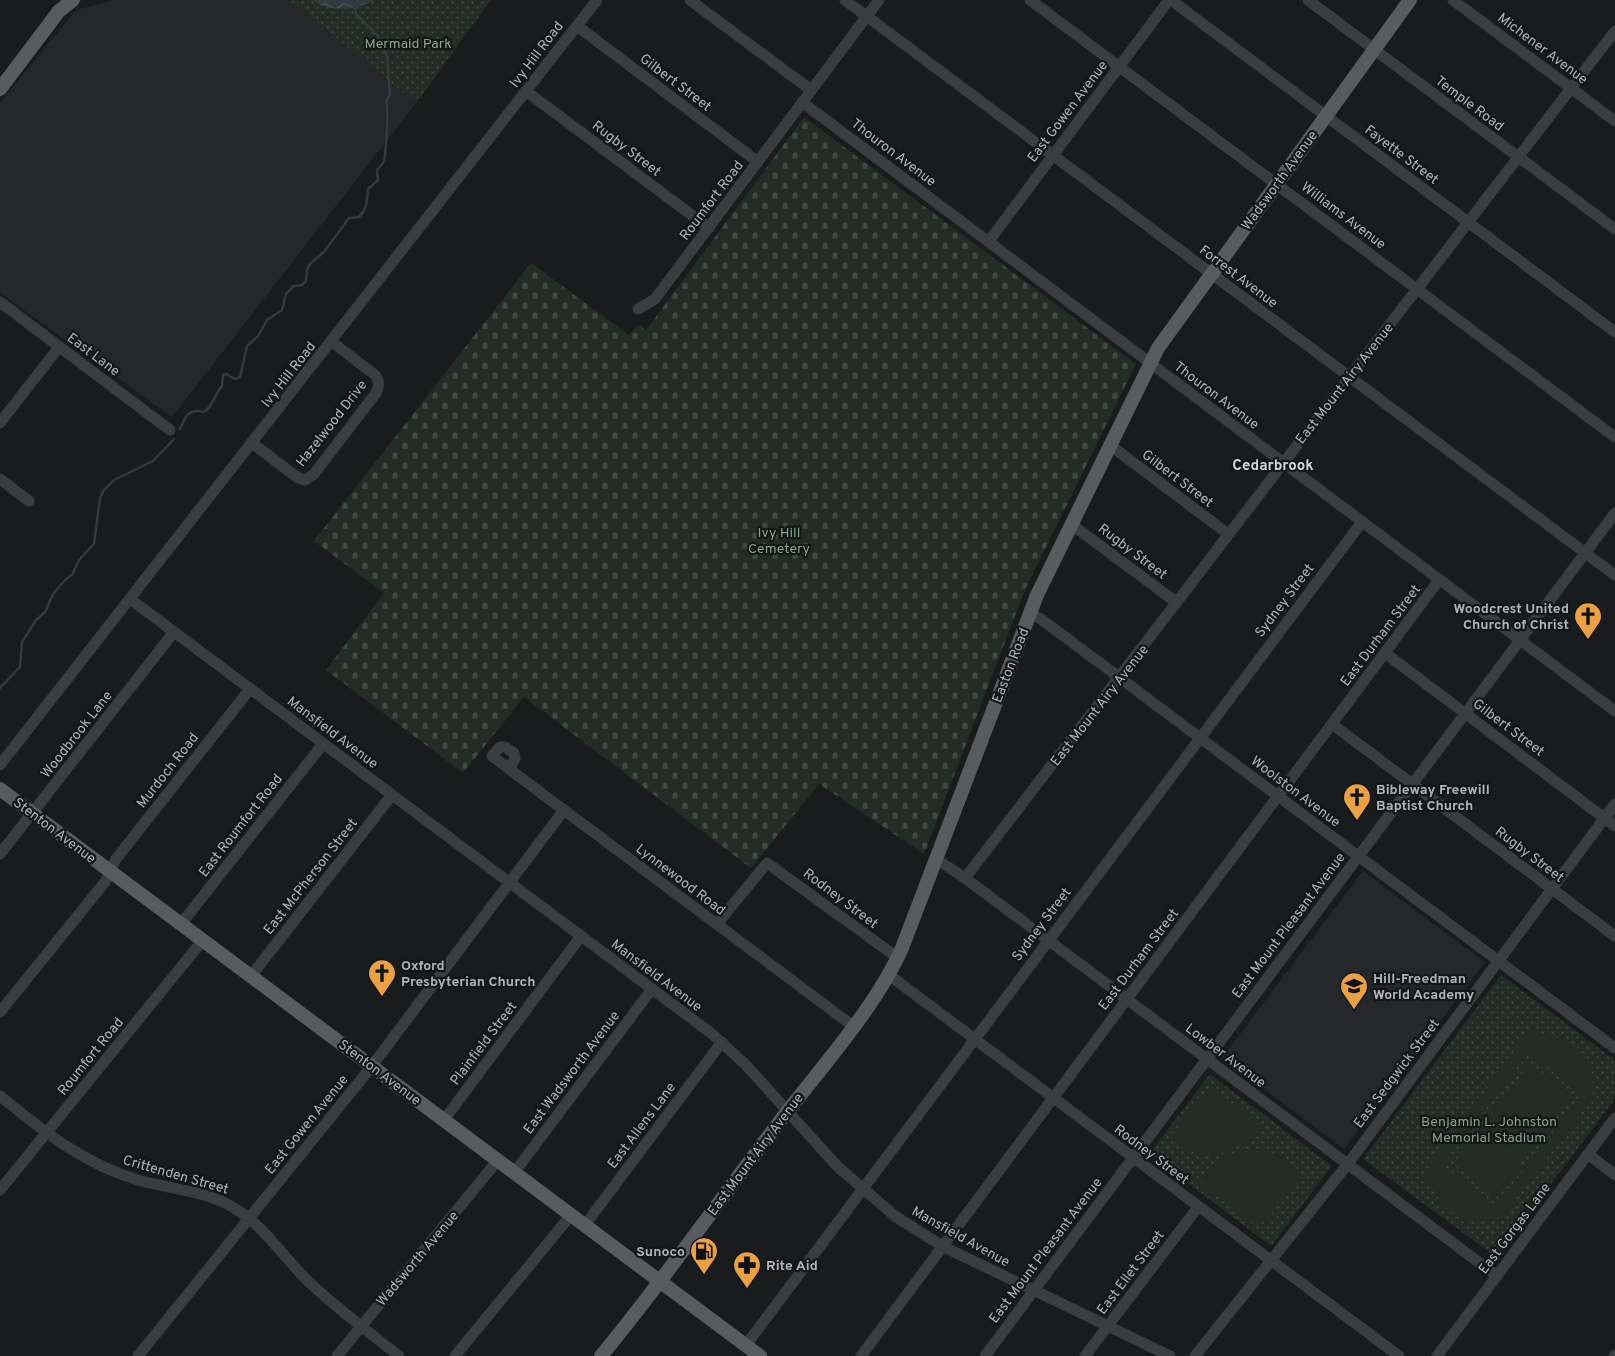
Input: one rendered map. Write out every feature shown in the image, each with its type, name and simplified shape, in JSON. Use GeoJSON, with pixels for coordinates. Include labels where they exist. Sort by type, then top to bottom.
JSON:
{"type":"FeatureCollection","features":[{"type":"Feature","properties":{"kind":"main road","name":"Wadsworth Avenue"},"geometry":{"type":"LineString","coordinates":[[1150,363],[1164,339],[1211,273],[1410,0]]}},
{"type":"Feature","properties":{"kind":"main road"},"geometry":{"type":"LineString","coordinates":[[0,89],[68,1]]}},
{"type":"Feature","properties":{"kind":"main road","name":"Easton Road"},"geometry":{"type":"LineString","coordinates":[[889,975],[898,958],[1030,613],[1071,524],[1150,363]]}},
{"type":"Feature","properties":{"kind":"main road","name":"Stenton Avenue"},"geometry":{"type":"LineString","coordinates":[[0,788],[760,1356]]}},
{"type":"Feature","properties":{"kind":"main road","name":"East Mount Airy Avenue"},"geometry":{"type":"LineString","coordinates":[[601,1356],[661,1282],[684,1248],[853,1026],[889,975]]}},
{"type":"Feature","properties":{"kind":"street","name":"Ivy Hill Road"},"geometry":{"type":"LineString","coordinates":[[0,766],[597,0]]}},
{"type":"Feature","properties":{"kind":"street"},"geometry":{"type":"LineString","coordinates":[[690,0],[811,90]]}},
{"type":"Feature","properties":{"kind":"street","name":"Forrest Avenue"},"geometry":{"type":"LineString","coordinates":[[845,0],[1615,575]]}},
{"type":"Feature","properties":{"kind":"street"},"geometry":{"type":"LineString","coordinates":[[802,102],[878,0]]}},
{"type":"Feature","properties":{"kind":"street","name":"Williams Avenue"},"geometry":{"type":"LineString","coordinates":[[1030,0],[1615,437]]}},
{"type":"Feature","properties":{"kind":"street","name":"East Gowen Avenue"},"geometry":{"type":"LineString","coordinates":[[988,241],[1170,0]]}},
{"type":"Feature","properties":{"kind":"street","name":"Fayette Street"},"geometry":{"type":"LineString","coordinates":[[1170,0],[1615,332]]}},
{"type":"Feature","properties":{"kind":"street","name":"Temple Road"},"geometry":{"type":"LineString","coordinates":[[1308,0],[1615,229]]}},
{"type":"Feature","properties":{"kind":"street","name":"Michener Avenue"},"geometry":{"type":"LineString","coordinates":[[1453,0],[1615,121]]}},
{"type":"Feature","properties":{"kind":"street","name":"Gilbert Street"},"geometry":{"type":"LineString","coordinates":[[577,26],[758,162]]}},
{"type":"Feature","properties":{"kind":"street","name":"East Mount Airy Avenue"},"geometry":{"type":"LineString","coordinates":[[965,878],[1517,156],[1615,31]]}},
{"type":"Feature","properties":{"kind":"street","name":"Rugby Street"},"geometry":{"type":"LineString","coordinates":[[526,91],[709,228]]}},
{"type":"Feature","properties":{"kind":"street","name":"Roumfort Road"},"geometry":{"type":"LineString","coordinates":[[638,309],[655,299],[802,102]]}},
{"type":"Feature","properties":{"kind":"street","name":"Thouron Avenue"},"geometry":{"type":"LineString","coordinates":[[802,102],[1615,711]]}},
{"type":"Feature","properties":{"kind":"street","name":"East Lane"},"geometry":{"type":"LineString","coordinates":[[0,302],[170,430]]}},
{"type":"Feature","properties":{"kind":"street","name":"Hazelwood Drive"},"geometry":{"type":"LineString","coordinates":[[252,443],[301,480],[311,477],[320,466],[376,394],[379,383],[375,374],[332,342]]}},
{"type":"Feature","properties":{"kind":"street"},"geometry":{"type":"LineString","coordinates":[[0,423],[59,347]]}},
{"type":"Feature","properties":{"kind":"street","name":"Gilbert Street"},"geometry":{"type":"LineString","coordinates":[[1110,446],[1228,534]]}},
{"type":"Feature","properties":{"kind":"street"},"geometry":{"type":"LineString","coordinates":[[0,479],[29,501]]}},
{"type":"Feature","properties":{"kind":"street","name":"East Mount Pleasant Avenue"},"geometry":{"type":"LineString","coordinates":[[985,1356],[1615,514]]}},
{"type":"Feature","properties":{"kind":"street","name":"Sydney Street"},"geometry":{"type":"LineString","coordinates":[[746,1345],[1362,522]]}},
{"type":"Feature","properties":{"kind":"street","name":"Rugby Street"},"geometry":{"type":"LineString","coordinates":[[1071,524],[1176,602]]}},
{"type":"Feature","properties":{"kind":"street","name":"East Durham Street"},"geometry":{"type":"LineString","coordinates":[[861,1356],[1439,580]]}},
{"type":"Feature","properties":{"kind":"street","name":"Mansfield Avenue"},"geometry":{"type":"LineString","coordinates":[[130,599],[722,1042],[826,1156],[895,1216],[942,1246],[1170,1356]]}},
{"type":"Feature","properties":{"kind":"street","name":"Woolston Avenue"},"geometry":{"type":"LineString","coordinates":[[1030,613],[1041,619],[1200,737],[1615,1048]]}},
{"type":"Feature","properties":{"kind":"street","name":"Woodbrook Lane"},"geometry":{"type":"LineString","coordinates":[[0,854],[174,632]]}},
{"type":"Feature","properties":{"kind":"street","name":"Gilbert Street"},"geometry":{"type":"LineString","coordinates":[[1385,653],[1615,826]]}},
{"type":"Feature","properties":{"kind":"street","name":"Murdoch Road"},"geometry":{"type":"LineString","coordinates":[[0,1012],[105,882],[116,859],[250,689]]}},
{"type":"Feature","properties":{"kind":"street","name":"Rugby Street"},"geometry":{"type":"LineString","coordinates":[[1332,724],[1615,936]]}},
{"type":"Feature","properties":{"kind":"street","name":"East Roumfort Road"},"geometry":{"type":"LineString","coordinates":[[181,924],[323,744]]}},
{"type":"Feature","properties":{"kind":"street","name":"Lynnewood Road"},"geometry":{"type":"LineString","coordinates":[[509,769],[515,759],[512,751],[505,747],[500,747],[492,756],[509,769],[853,1026]]}},
{"type":"Feature","properties":{"kind":"street","name":"East McPherson Street"},"geometry":{"type":"LineString","coordinates":[[251,976],[392,795]]}},
{"type":"Feature","properties":{"kind":"street","name":"East Sedgwick Street"},"geometry":{"type":"LineString","coordinates":[[1195,1356],[1347,1165],[1615,804]]}},
{"type":"Feature","properties":{"kind":"street","name":"East Gowen Avenue"},"geometry":{"type":"LineString","coordinates":[[138,1356],[372,1066],[564,810]]}},
{"type":"Feature","properties":{"kind":"street","name":"Lowber Avenue"},"geometry":{"type":"LineString","coordinates":[[936,859],[965,878],[1497,1276]]}},
{"type":"Feature","properties":{"kind":"street","name":"Rodney Street"},"geometry":{"type":"LineString","coordinates":[[717,924],[766,862],[898,958]]}},
{"type":"Feature","properties":{"kind":"street","name":"Plainfield Street"},"geometry":{"type":"LineString","coordinates":[[444,1120],[581,936]]}},
{"type":"Feature","properties":{"kind":"street","name":"Roumfort Road"},"geometry":{"type":"LineString","coordinates":[[0,1190],[203,940]]}},
{"type":"Feature","properties":{"kind":"street","name":"Rodney Street"},"geometry":{"type":"LineString","coordinates":[[889,975],[1398,1356]]}},
{"type":"Feature","properties":{"kind":"street","name":"East Wadsworth Avenue"},"geometry":{"type":"LineString","coordinates":[[514,1173],[652,989]]}},
{"type":"Feature","properties":{"kind":"street","name":"East Allens Lane"},"geometry":{"type":"LineString","coordinates":[[585,1225],[722,1042]]}},
{"type":"Feature","properties":{"kind":"street","name":"Crittenden Street"},"geometry":{"type":"LineString","coordinates":[[0,1096],[46,1133],[75,1152],[108,1169],[144,1182],[209,1197],[229,1205],[249,1219],[273,1241],[309,1282],[399,1356]]}},
{"type":"Feature","properties":{"kind":"street","name":"East Gorgas Lane"},"geometry":{"type":"LineString","coordinates":[[1437,1356],[1615,1118]]}},
{"type":"Feature","properties":{"kind":"street"},"geometry":{"type":"LineString","coordinates":[[1588,1154],[1615,1175]]}},
{"type":"Feature","properties":{"kind":"street","name":"Wadsworth Avenue"},"geometry":{"type":"LineString","coordinates":[[337,1356],[498,1160]]}},
{"type":"Feature","properties":{"kind":"street","name":"East Ellet Street"},"geometry":{"type":"LineString","coordinates":[[1086,1356],[1198,1207]]}},
{"type":"Feature","properties":{"kind":"street"},"geometry":{"type":"LineString","coordinates":[[455,1356],[571,1215]]}},
{"type":"Feature","properties":{"kind":"shaded area"},"geometry":{"type":"Polygon","coordinates":[[[114,0],[289,0],[416,103],[172,417],[0,293],[0,103],[76,10],[114,0]]]}},
{"type":"Feature","properties":{"kind":"shaded area","name":"Hill-Freedman World Academy"},"geometry":{"type":"Polygon","coordinates":[[[1363,871],[1485,962],[1344,1149],[1222,1058],[1363,871]]]}},
{"type":"Feature","properties":{"kind":"green space","name":"Mermaid Park"},"geometry":{"type":"Polygon","coordinates":[[[289,0],[491,0],[416,103],[289,0]]]}},
{"type":"Feature","properties":{"kind":"green space","name":"Ivy Hill Cemetery"},"geometry":{"type":"Polygon","coordinates":[[[804,117],[1136,364],[1025,590],[924,854],[819,784],[751,868],[524,697],[463,773],[326,670],[384,593],[314,541],[531,263],[629,335],[638,325],[646,330],[804,117]]]}},
{"type":"Feature","properties":{"kind":"green space","name":"Benjamin L. Johnston Memorial Stadium"},"geometry":{"type":"Polygon","coordinates":[[[1501,975],[1615,1060],[1615,1099],[1496,1257],[1363,1159],[1501,975]]]}},
{"type":"Feature","properties":{"kind":"green space","name":"Benjamin L. Johnston Memorial Stadium"},"geometry":{"type":"Polygon","coordinates":[[[1533,1026],[1541,1033],[1569,1042],[1583,1054],[1591,1071],[1592,1098],[1505,1214],[1497,1218],[1479,1221],[1461,1218],[1446,1207],[1438,1198],[1433,1186],[1421,1177],[1533,1026]],[[1528,1053],[1443,1165],[1497,1206],[1582,1094],[1528,1053]]]}},
{"type":"Feature","properties":{"kind":"green space"},"geometry":{"type":"Polygon","coordinates":[[[1530,1063],[1573,1095],[1496,1197],[1453,1164],[1530,1063]]]}},
{"type":"Feature","properties":{"kind":"green space"},"geometry":{"type":"Polygon","coordinates":[[[1210,1074],[1332,1166],[1271,1246],[1149,1154],[1210,1074]]]}},
{"type":"Feature","properties":{"kind":"green space"},"geometry":{"type":"Polygon","coordinates":[[[1215,1090],[1261,1124],[1242,1144],[1231,1150],[1206,1154],[1181,1146],[1170,1137],[1206,1091],[1215,1090]]]}},
{"type":"Feature","properties":{"kind":"green space"},"geometry":{"type":"Polygon","coordinates":[[[1248,1149],[1272,1152],[1291,1164],[1301,1177],[1266,1221],[1255,1225],[1201,1185],[1209,1171],[1220,1160],[1233,1153],[1248,1149]]]}},
{"type":"Feature","properties":{"kind":"water"},"geometry":{"type":"Polygon","coordinates":[[[313,0],[374,0],[360,6],[343,9],[327,7],[313,0]]]}},
{"type":"Feature","properties":{"kind":"waterway"},"geometry":{"type":"LineString","coordinates":[[180,429],[188,414],[194,411],[203,412],[209,408],[222,386],[223,375],[226,374],[235,379],[240,377],[247,346],[258,336],[267,320],[282,310],[286,294],[294,286],[302,285],[306,281],[307,269],[310,264],[324,252],[349,218],[359,217],[362,214],[366,204],[368,189],[378,180],[377,170],[384,161],[385,156],[386,101],[390,95],[387,56],[378,36],[356,14],[353,0]]}},
{"type":"Feature","properties":{"kind":"waterway"},"geometry":{"type":"LineString","coordinates":[[0,688],[20,667],[22,642],[36,620],[45,612],[53,594],[72,575],[79,560],[94,544],[100,498],[104,490],[114,480],[153,461],[174,439]]}},
{"type":"Feature","properties":{"kind":"place","name":"Woodcrest United Church of Christ"},"geometry":{"type":"Point","coordinates":[1588,640]}},
{"type":"Feature","properties":{"kind":"place","name":"Bibleway Freewill Baptist Church"},"geometry":{"type":"Point","coordinates":[1357,821]}},
{"type":"Feature","properties":{"kind":"place","name":"Oxford Presbyterian Church"},"geometry":{"type":"Point","coordinates":[382,997]}},
{"type":"Feature","properties":{"kind":"place","name":"Hill-Freedman World Academy"},"geometry":{"type":"Point","coordinates":[1354,1010]}},
{"type":"Feature","properties":{"kind":"place","name":"Sunoco"},"geometry":{"type":"Point","coordinates":[704,1275]}},
{"type":"Feature","properties":{"kind":"place","name":"Rite Aid"},"geometry":{"type":"Point","coordinates":[747,1289]}},
{"type":"Feature","properties":{"kind":"district","name":"Cedarbrook"},"geometry":{"type":"Point","coordinates":[1273,465]}}]}
